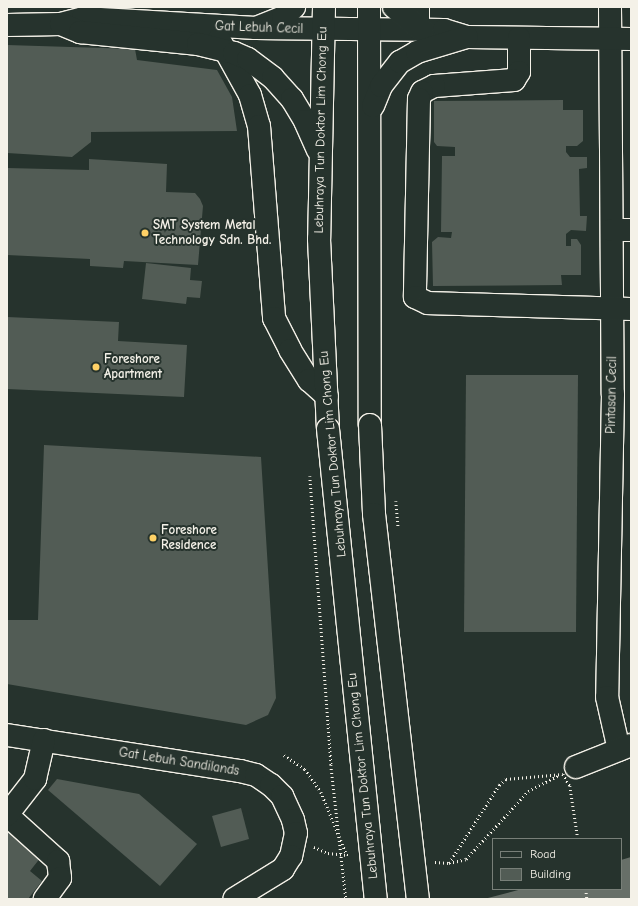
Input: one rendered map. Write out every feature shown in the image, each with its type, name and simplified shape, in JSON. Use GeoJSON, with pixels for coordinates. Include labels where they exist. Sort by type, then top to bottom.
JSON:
{"type":"FeatureCollection","features":[{"type":"Feature","properties":{"kind":"main road"},"geometry":{"type":"LineString","coordinates":[[256,28],[283,17],[294,7]]}},
{"type":"Feature","properties":{"kind":"main road","name":"Lebuhraya Tun Doktor Lim Chong Eu"},"geometry":{"type":"LineString","coordinates":[[324,7],[319,239],[328,430],[376,899]]}},
{"type":"Feature","properties":{"kind":"main road"},"geometry":{"type":"LineString","coordinates":[[369,7],[370,425],[374,514],[418,899]]}},
{"type":"Feature","properties":{"kind":"main road"},"geometry":{"type":"LineString","coordinates":[[394,7],[420,22]]}},
{"type":"Feature","properties":{"kind":"main road","name":"Pintasan Cecil"},"geometry":{"type":"LineString","coordinates":[[610,7],[621,39],[622,394],[607,697],[625,747]]}},
{"type":"Feature","properties":{"kind":"main road","name":"Gat Lebuh Cecil"},"geometry":{"type":"LineString","coordinates":[[7,25],[61,24],[83,18],[211,27],[369,31],[420,22],[467,37],[621,39]]}},
{"type":"Feature","properties":{"kind":"main road"},"geometry":{"type":"LineString","coordinates":[[61,24],[80,32],[180,41],[227,51],[262,68],[283,88],[306,121],[321,159]]}},
{"type":"Feature","properties":{"kind":"main road"},"geometry":{"type":"LineString","coordinates":[[211,27],[227,51],[250,95],[259,126],[274,318],[290,350],[309,380],[327,396]]}},
{"type":"Feature","properties":{"kind":"main road"},"geometry":{"type":"LineString","coordinates":[[370,117],[381,86],[400,62],[418,52],[467,37]]}},
{"type":"Feature","properties":{"kind":"main road"},"geometry":{"type":"LineString","coordinates":[[519,38],[519,72],[514,80],[434,86],[422,92],[419,99],[415,297],[428,303],[622,309]]}},
{"type":"Feature","properties":{"kind":"main road","name":"Gat Lebuh Sandilands"},"geometry":{"type":"LineString","coordinates":[[7,735],[256,776],[282,796],[293,820],[293,847]]}},
{"type":"Feature","properties":{"kind":"main road"},"geometry":{"type":"LineString","coordinates":[[44,740],[35,779],[7,815],[58,860],[60,878],[45,899]]}},
{"type":"Feature","properties":{"kind":"main road"},"geometry":{"type":"LineString","coordinates":[[576,767],[625,747]]}},
{"type":"Feature","properties":{"kind":"main road"},"geometry":{"type":"LineString","coordinates":[[234,899],[283,869],[293,847]]}},
{"type":"Feature","properties":{"kind":"path"},"geometry":{"type":"LineString","coordinates":[[309,469],[330,765],[346,899]]}},
{"type":"Feature","properties":{"kind":"path"},"geometry":{"type":"LineString","coordinates":[[576,767],[561,774],[528,790],[466,860],[449,863],[499,785],[506,779],[561,774],[563,774],[570,786],[578,838]]}},
{"type":"Feature","properties":{"kind":"path"},"geometry":{"type":"LineString","coordinates":[[293,847],[328,853],[347,854]]}},
{"type":"Feature","properties":{"kind":"shaded area"},"geometry":{"type":"Polygon","coordinates":[[[631,857],[631,899],[484,899],[518,890],[622,890],[622,860],[631,857]]]}},
{"type":"Feature","properties":{"kind":"building"},"geometry":{"type":"Polygon","coordinates":[[[7,45],[135,49],[137,60],[217,70],[232,97],[237,131],[91,132],[91,142],[72,157],[7,153],[7,45]]]}},
{"type":"Feature","properties":{"kind":"building"},"geometry":{"type":"Polygon","coordinates":[[[563,100],[563,110],[583,110],[583,141],[577,146],[566,146],[566,152],[570,157],[587,157],[587,168],[579,169],[580,216],[587,216],[586,231],[571,230],[566,234],[566,246],[571,246],[571,239],[577,239],[581,245],[581,275],[561,275],[562,285],[433,286],[432,242],[438,237],[451,238],[452,232],[441,232],[442,156],[455,156],[455,147],[437,146],[434,142],[434,101],[563,100]]]}},
{"type":"Feature","properties":{"kind":"building"},"geometry":{"type":"Polygon","coordinates":[[[89,159],[167,164],[166,192],[195,193],[203,206],[198,265],[124,261],[123,268],[90,266],[90,259],[7,255],[7,168],[89,170],[89,159]]]}},
{"type":"Feature","properties":{"kind":"building"},"geometry":{"type":"Polygon","coordinates":[[[146,263],[191,268],[190,280],[202,281],[200,298],[187,297],[186,304],[142,299],[146,263]]]}},
{"type":"Feature","properties":{"kind":"building","name":"Foreshore Apartment"},"geometry":{"type":"Polygon","coordinates":[[[7,317],[119,322],[118,341],[187,345],[184,397],[7,389],[7,317]]]}},
{"type":"Feature","properties":{"kind":"building"},"geometry":{"type":"Polygon","coordinates":[[[466,375],[578,375],[576,632],[464,632],[466,375]]]}},
{"type":"Feature","properties":{"kind":"building","name":"Foreshore Residence"},"geometry":{"type":"Polygon","coordinates":[[[44,445],[261,457],[276,698],[268,715],[246,725],[7,684],[7,620],[38,620],[44,445]]]}},
{"type":"Feature","properties":{"kind":"building"},"geometry":{"type":"Polygon","coordinates":[[[57,779],[139,794],[197,844],[160,886],[48,790],[57,779]]]}},
{"type":"Feature","properties":{"kind":"building"},"geometry":{"type":"Polygon","coordinates":[[[241,808],[249,839],[221,847],[212,816],[241,808]]]}},
{"type":"Feature","properties":{"kind":"building"},"geometry":{"type":"Polygon","coordinates":[[[7,829],[41,857],[30,871],[42,881],[28,899],[7,899],[7,829]]]}},
{"type":"Feature","properties":{"kind":"place","name":"SMT System Metal Technology Sdn. Bhd."},"geometry":{"type":"Point","coordinates":[145,233]}},
{"type":"Feature","properties":{"kind":"place","name":"Foreshore Apartment"},"geometry":{"type":"Point","coordinates":[96,367]}},
{"type":"Feature","properties":{"kind":"place","name":"Foreshore Residence"},"geometry":{"type":"Point","coordinates":[153,538]}}]}
